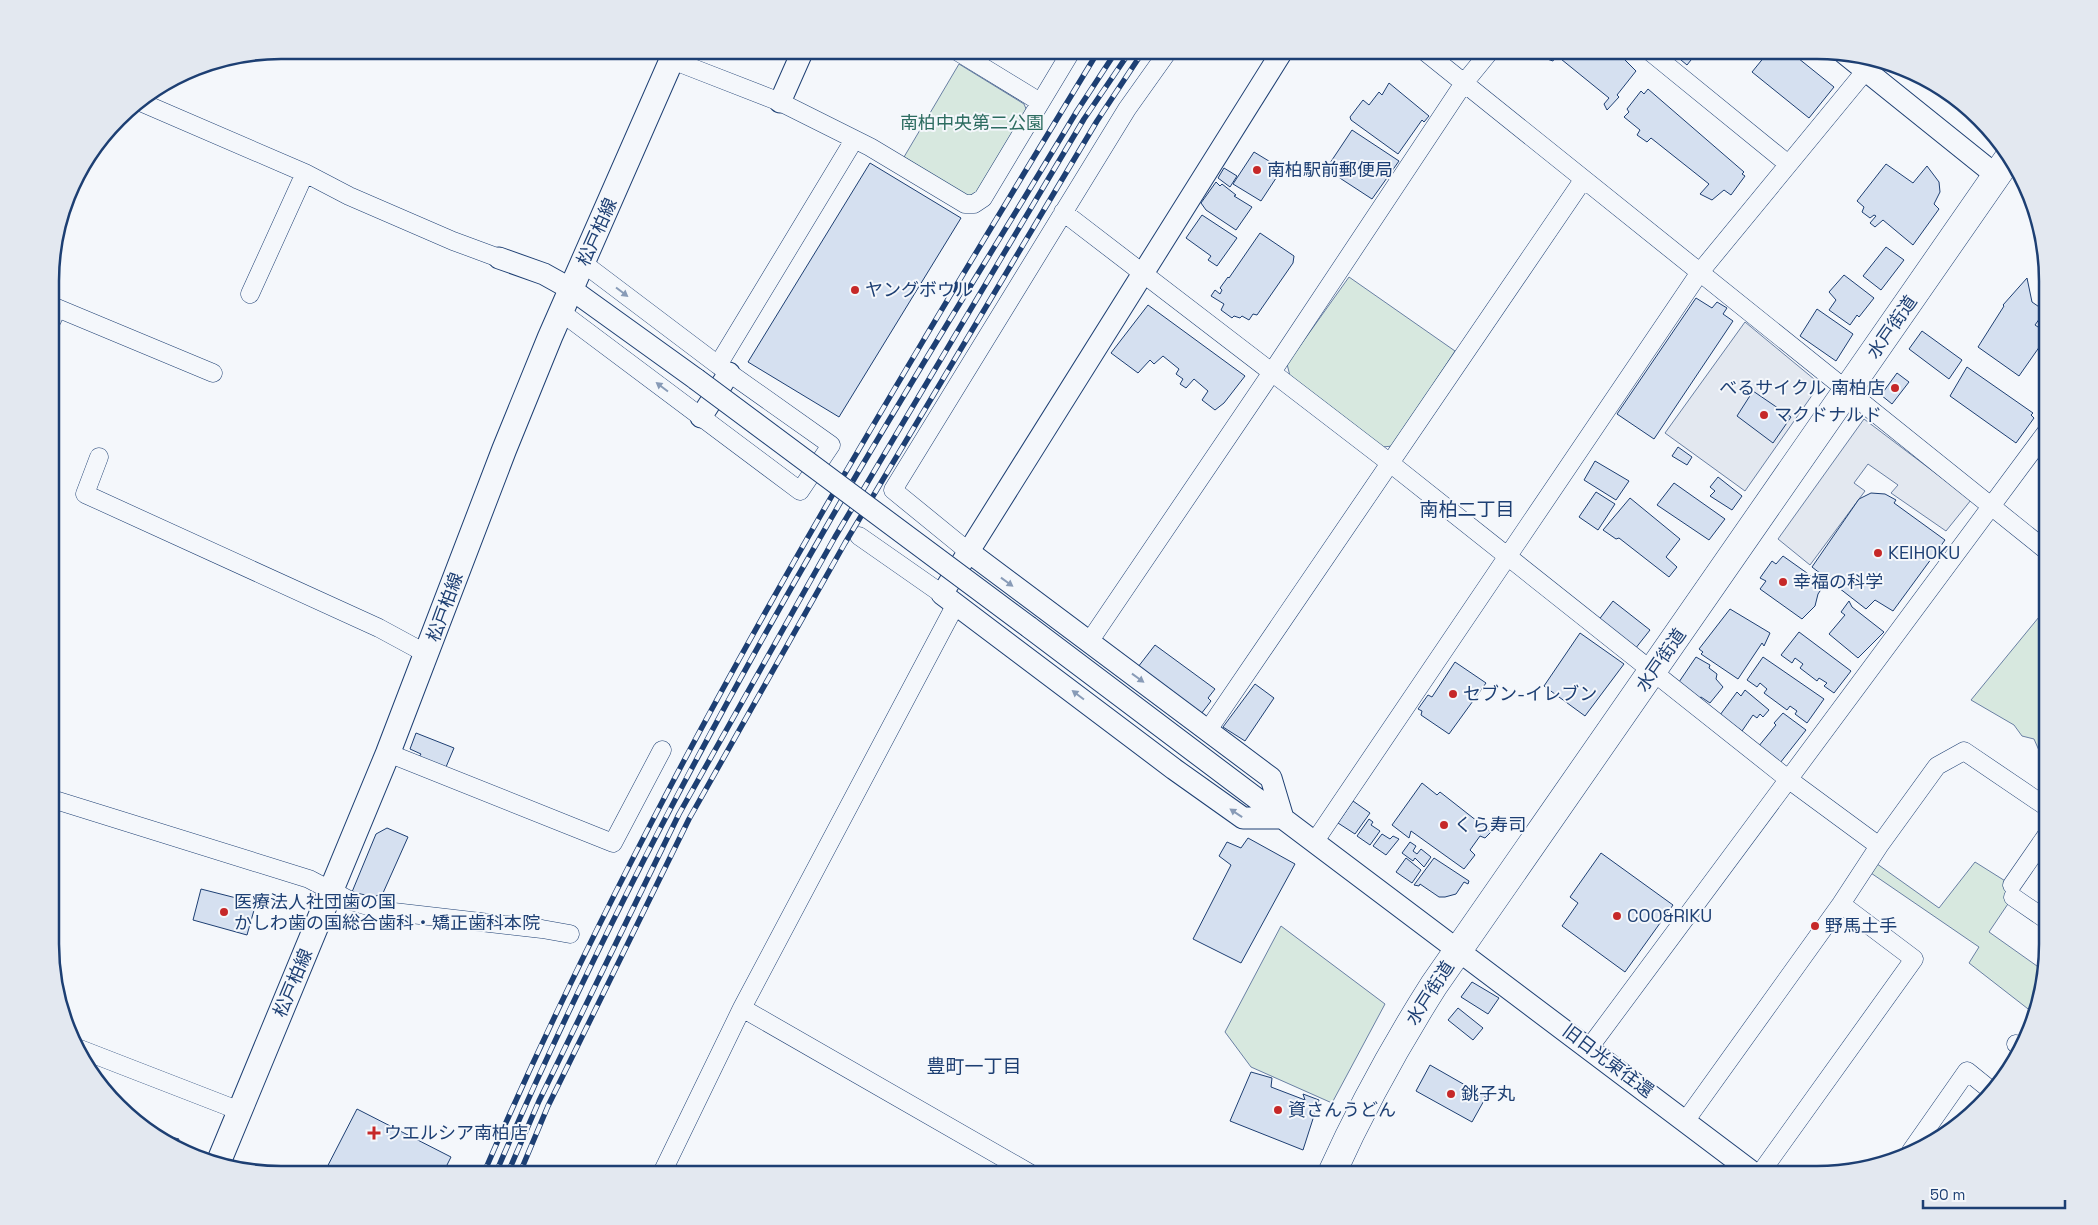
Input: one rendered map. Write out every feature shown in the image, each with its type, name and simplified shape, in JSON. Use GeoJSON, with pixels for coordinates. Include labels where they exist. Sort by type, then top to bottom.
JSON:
{"type":"FeatureCollection","features":[{"type":"Feature","properties":{"kind":"highway","name":"水戸街道"},"geometry":{"type":"LineString","coordinates":[[1335,1166],[1358,1113],[1390,1054],[1458,950],[2004,166]]}},
{"type":"Feature","properties":{"kind":"main road","name":"松戸柏線"},"geometry":{"type":"LineString","coordinates":[[220,1158],[388,753],[504,450],[561,312],[672,59]]}},
{"type":"Feature","properties":{"kind":"street"},"geometry":{"type":"LineString","coordinates":[[683,59],[780,102],[854,140],[965,204],[974,204],[983,198],[1066,59]]}},
{"type":"Feature","properties":{"kind":"street"},"geometry":{"type":"LineString","coordinates":[[780,102],[799,59]]}},
{"type":"Feature","properties":{"kind":"street"},"geometry":{"type":"LineString","coordinates":[[970,59],[1040,102]]}},
{"type":"Feature","properties":{"kind":"street"},"geometry":{"type":"LineString","coordinates":[[860,536],[949,599],[1174,769],[1243,818],[1284,818],[1271,778],[969,552],[893,490],[1126,109],[1162,59]]}},
{"type":"Feature","properties":{"kind":"street"},"geometry":{"type":"LineString","coordinates":[[665,1166],[742,1008],[949,599],[969,552],[1277,59]]}},
{"type":"Feature","properties":{"kind":"street"},"geometry":{"type":"LineString","coordinates":[[1434,59],[2039,544]]}},
{"type":"Feature","properties":{"kind":"street"},"geometry":{"type":"LineString","coordinates":[[1089,642],[1272,372],[1464,83],[1484,59]]}},
{"type":"Feature","properties":{"kind":"street"},"geometry":{"type":"LineString","coordinates":[[1659,59],[1788,164]]}},
{"type":"Feature","properties":{"kind":"street"},"geometry":{"type":"LineString","coordinates":[[1315,841],[1509,558],[1700,272],[1870,65]]}},
{"type":"Feature","properties":{"kind":"street"},"geometry":{"type":"LineString","coordinates":[[1873,66],[2004,166]]}},
{"type":"Feature","properties":{"kind":"street"},"geometry":{"type":"LineString","coordinates":[[146,104],[305,173],[358,200],[453,241],[498,258]]}},
{"type":"Feature","properties":{"kind":"street"},"geometry":{"type":"LineString","coordinates":[[701,417],[723,369],[854,140]]}},
{"type":"Feature","properties":{"kind":"street"},"geometry":{"type":"LineString","coordinates":[[250,294],[305,173]]}},
{"type":"Feature","properties":{"kind":"street"},"geometry":{"type":"LineString","coordinates":[[1208,730],[1583,180]]}},
{"type":"Feature","properties":{"kind":"street"},"geometry":{"type":"LineString","coordinates":[[1063,212],[1390,464],[1788,779],[1879,846]]}},
{"type":"Feature","properties":{"kind":"street","name":"旧日光東往還"},"geometry":{"type":"LineString","coordinates":[[498,258],[544,274],[572,289],[696,379],[1747,1166]]}},
{"type":"Feature","properties":{"kind":"street"},"geometry":{"type":"LineString","coordinates":[[561,312],[800,491],[831,445],[723,369],[583,263]]}},
{"type":"Feature","properties":{"kind":"street"},"geometry":{"type":"LineString","coordinates":[[59,309],[213,373]]}},
{"type":"Feature","properties":{"kind":"street"},"geometry":{"type":"LineString","coordinates":[[1589,1048],[2039,443]]}},
{"type":"Feature","properties":{"kind":"street"},"geometry":{"type":"LineString","coordinates":[[99,457],[85,494],[370,624],[427,654]]}},
{"type":"Feature","properties":{"kind":"street"},"geometry":{"type":"LineString","coordinates":[[388,753],[613,843],[662,750]]}},
{"type":"Feature","properties":{"kind":"street"},"geometry":{"type":"LineString","coordinates":[[1686,1120],[1842,904],[1879,846],[1937,766],[1964,751],[2039,802]]}},
{"type":"Feature","properties":{"kind":"street"},"geometry":{"type":"LineString","coordinates":[[59,801],[309,879],[351,901],[385,911],[542,929],[570,934]]}},
{"type":"Feature","properties":{"kind":"street"},"geometry":{"type":"LineString","coordinates":[[2039,848],[2012,891],[2039,914]]}},
{"type":"Feature","properties":{"kind":"street"},"geometry":{"type":"LineString","coordinates":[[1764,1166],[1914,959],[1842,904]]}},
{"type":"Feature","properties":{"kind":"street"},"geometry":{"type":"LineString","coordinates":[[742,1008],[1017,1166]]}},
{"type":"Feature","properties":{"kind":"street"},"geometry":{"type":"LineString","coordinates":[[86,1052],[240,1111]]}},
{"type":"Feature","properties":{"kind":"street"},"geometry":{"type":"LineString","coordinates":[[1917,1143],[1966,1071],[1987,1087]]}},
{"type":"Feature","properties":{"kind":"green space","name":"南柏中央第二公園"},"geometry":{"type":"Polygon","coordinates":[[[959,64],[1024,104],[1027,111],[977,194],[967,196],[904,157],[959,64]]]}},
{"type":"Feature","properties":{"kind":"green space"},"geometry":{"type":"Polygon","coordinates":[[[1349,277],[1455,351],[1393,446],[1382,447],[1290,376],[1287,364],[1349,277]]]}},
{"type":"Feature","properties":{"kind":"green space"},"geometry":{"type":"Polygon","coordinates":[[[2039,617],[2039,750],[2034,739],[2022,736],[2014,725],[1971,700],[2039,617]]]}},
{"type":"Feature","properties":{"kind":"green space"},"geometry":{"type":"Polygon","coordinates":[[[1873,861],[1939,908],[1975,862],[2018,889],[1989,932],[2038,967],[2029,1010],[1969,963],[1979,947],[1868,871],[1873,861]]]}},
{"type":"Feature","properties":{"kind":"green space"},"geometry":{"type":"Polygon","coordinates":[[[1281,926],[1385,1004],[1332,1103],[1251,1067],[1225,1032],[1281,926]]]}},
{"type":"Feature","properties":{"kind":"shaded area"},"geometry":{"type":"Polygon","coordinates":[[[1745,322],[1820,384],[1745,491],[1665,433],[1745,322]]]}},
{"type":"Feature","properties":{"kind":"shaded area"},"geometry":{"type":"Polygon","coordinates":[[[1864,419],[1971,500],[1946,531],[1891,493],[1898,485],[1868,464],[1854,483],[1865,491],[1810,565],[1778,539],[1864,419]]]}},
{"type":"Feature","properties":{"kind":"building"},"geometry":{"type":"Polygon","coordinates":[[[1561,59],[1624,59],[1636,71],[1617,95],[1619,97],[1607,110],[1604,104],[1609,98],[1561,59]]]}},
{"type":"Feature","properties":{"kind":"building"},"geometry":{"type":"Polygon","coordinates":[[[1680,59],[1692,59],[1687,65],[1680,59]]]}},
{"type":"Feature","properties":{"kind":"building"},"geometry":{"type":"Polygon","coordinates":[[[1763,59],[1799,59],[1834,87],[1809,118],[1752,72],[1763,59]]]}},
{"type":"Feature","properties":{"kind":"building"},"geometry":{"type":"Polygon","coordinates":[[[1389,83],[1429,116],[1424,122],[1422,120],[1398,154],[1351,120],[1350,117],[1363,100],[1369,105],[1379,92],[1382,95],[1389,83]]]}},
{"type":"Feature","properties":{"kind":"building"},"geometry":{"type":"Polygon","coordinates":[[[1648,89],[1744,172],[1742,174],[1745,176],[1731,195],[1724,190],[1712,200],[1700,194],[1709,184],[1651,138],[1647,142],[1637,135],[1640,130],[1624,117],[1629,112],[1627,109],[1641,91],[1644,94],[1648,89]]]}},
{"type":"Feature","properties":{"kind":"building"},"geometry":{"type":"Polygon","coordinates":[[[1352,130],[1399,161],[1372,199],[1326,169],[1352,130]]]}},
{"type":"Feature","properties":{"kind":"building"},"geometry":{"type":"Polygon","coordinates":[[[1254,152],[1282,169],[1261,201],[1233,184],[1254,152]]]}},
{"type":"Feature","properties":{"kind":"building","name":"ヤングボウル"},"geometry":{"type":"Polygon","coordinates":[[[870,163],[961,218],[839,417],[748,362],[870,163]]]}},
{"type":"Feature","properties":{"kind":"building"},"geometry":{"type":"Polygon","coordinates":[[[1886,164],[1913,183],[1927,166],[1939,182],[1940,192],[1934,204],[1939,209],[1913,245],[1883,220],[1875,227],[1870,223],[1876,216],[1874,215],[1870,218],[1862,212],[1864,207],[1857,201],[1886,164]]]}},
{"type":"Feature","properties":{"kind":"building"},"geometry":{"type":"Polygon","coordinates":[[[1224,168],[1237,176],[1230,187],[1218,178],[1224,168]]]}},
{"type":"Feature","properties":{"kind":"building"},"geometry":{"type":"Polygon","coordinates":[[[1216,182],[1220,186],[1222,184],[1236,195],[1234,196],[1252,207],[1236,230],[1206,210],[1201,203],[1216,182]]]}},
{"type":"Feature","properties":{"kind":"building"},"geometry":{"type":"Polygon","coordinates":[[[1202,215],[1237,238],[1217,266],[1208,260],[1211,256],[1186,238],[1202,215]]]}},
{"type":"Feature","properties":{"kind":"building"},"geometry":{"type":"Polygon","coordinates":[[[1260,233],[1294,256],[1293,263],[1257,315],[1253,314],[1249,320],[1242,316],[1240,318],[1234,316],[1232,318],[1221,310],[1224,304],[1211,296],[1215,290],[1220,294],[1222,290],[1220,288],[1260,233]]]}},
{"type":"Feature","properties":{"kind":"building"},"geometry":{"type":"Polygon","coordinates":[[[1886,247],[1904,260],[1881,290],[1863,276],[1886,247]]]}},
{"type":"Feature","properties":{"kind":"building"},"geometry":{"type":"Polygon","coordinates":[[[1844,275],[1874,298],[1850,325],[1829,310],[1836,300],[1829,292],[1844,275]]]}},
{"type":"Feature","properties":{"kind":"building"},"geometry":{"type":"Polygon","coordinates":[[[2027,278],[2032,302],[2039,307],[2039,319],[2035,325],[2039,328],[2039,347],[2019,376],[1978,347],[2003,305],[2027,278]]]}},
{"type":"Feature","properties":{"kind":"building"},"geometry":{"type":"Polygon","coordinates":[[[1696,298],[1712,308],[1717,302],[1727,308],[1723,314],[1733,321],[1654,439],[1617,414],[1696,298]]]}},
{"type":"Feature","properties":{"kind":"building"},"geometry":{"type":"Polygon","coordinates":[[[1148,305],[1245,376],[1224,403],[1215,410],[1202,400],[1208,391],[1194,379],[1186,388],[1180,384],[1183,379],[1176,374],[1179,369],[1163,356],[1154,364],[1150,360],[1138,373],[1111,353],[1148,305]]]}},
{"type":"Feature","properties":{"kind":"building"},"geometry":{"type":"Polygon","coordinates":[[[1817,309],[1853,334],[1836,361],[1800,336],[1817,309]]]}},
{"type":"Feature","properties":{"kind":"building"},"geometry":{"type":"Polygon","coordinates":[[[1922,331],[1962,360],[1949,379],[1909,349],[1922,331]]]}},
{"type":"Feature","properties":{"kind":"building"},"geometry":{"type":"Polygon","coordinates":[[[1967,367],[2033,413],[2031,415],[2034,418],[2016,443],[1950,396],[1967,367]]]}},
{"type":"Feature","properties":{"kind":"building","name":"べるサイクル 南柏店"},"geometry":{"type":"Polygon","coordinates":[[[1897,373],[1909,382],[1892,404],[1881,395],[1897,373]]]}},
{"type":"Feature","properties":{"kind":"building"},"geometry":{"type":"Polygon","coordinates":[[[1753,391],[1791,417],[1773,443],[1737,416],[1753,391]]]}},
{"type":"Feature","properties":{"kind":"building"},"geometry":{"type":"Polygon","coordinates":[[[1678,447],[1692,457],[1687,465],[1672,456],[1678,447]]]}},
{"type":"Feature","properties":{"kind":"building"},"geometry":{"type":"Polygon","coordinates":[[[1595,461],[1629,481],[1616,500],[1584,480],[1595,461]]]}},
{"type":"Feature","properties":{"kind":"building"},"geometry":{"type":"Polygon","coordinates":[[[1718,477],[1742,496],[1732,510],[1710,496],[1715,491],[1710,487],[1718,477]]]}},
{"type":"Feature","properties":{"kind":"building"},"geometry":{"type":"Polygon","coordinates":[[[1674,483],[1725,519],[1709,540],[1657,505],[1674,483]]]}},
{"type":"Feature","properties":{"kind":"building"},"geometry":{"type":"Polygon","coordinates":[[[1596,492],[1615,504],[1598,530],[1579,517],[1596,492]]]}},
{"type":"Feature","properties":{"kind":"building","name":"KEIHOKU"},"geometry":{"type":"Polygon","coordinates":[[[1871,493],[1885,494],[1896,500],[1894,503],[1945,540],[1893,611],[1875,600],[1866,609],[1812,567],[1859,499],[1871,493]]]}},
{"type":"Feature","properties":{"kind":"building"},"geometry":{"type":"Polygon","coordinates":[[[1630,498],[1680,539],[1666,557],[1677,567],[1669,577],[1619,538],[1616,539],[1603,530],[1630,498]]]}},
{"type":"Feature","properties":{"kind":"building"},"geometry":{"type":"Polygon","coordinates":[[[1783,556],[1814,578],[1819,579],[1824,585],[1818,594],[1815,606],[1802,619],[1760,589],[1766,581],[1760,578],[1772,561],[1776,564],[1783,556]]]}},
{"type":"Feature","properties":{"kind":"building"},"geometry":{"type":"Polygon","coordinates":[[[1613,601],[1650,630],[1635,649],[1598,621],[1613,601]]]}},
{"type":"Feature","properties":{"kind":"building"},"geometry":{"type":"Polygon","coordinates":[[[1849,601],[1852,607],[1884,632],[1858,658],[1829,634],[1845,615],[1841,612],[1849,601]]]}},
{"type":"Feature","properties":{"kind":"building"},"geometry":{"type":"Polygon","coordinates":[[[1730,609],[1770,633],[1764,646],[1762,643],[1738,679],[1701,654],[1703,652],[1699,649],[1730,609]]]}},
{"type":"Feature","properties":{"kind":"building"},"geometry":{"type":"Polygon","coordinates":[[[1799,632],[1851,671],[1834,693],[1824,686],[1827,683],[1819,678],[1817,681],[1800,668],[1803,664],[1795,658],[1792,663],[1781,655],[1799,632]]]}},
{"type":"Feature","properties":{"kind":"building"},"geometry":{"type":"Polygon","coordinates":[[[1580,633],[1624,664],[1585,716],[1544,686],[1580,633]]]}},
{"type":"Feature","properties":{"kind":"building"},"geometry":{"type":"Polygon","coordinates":[[[1155,645],[1215,689],[1208,698],[1211,701],[1201,714],[1138,667],[1155,645]]]}},
{"type":"Feature","properties":{"kind":"building"},"geometry":{"type":"Polygon","coordinates":[[[1696,657],[1710,665],[1709,668],[1717,674],[1716,679],[1723,687],[1710,703],[1701,697],[1698,699],[1679,682],[1696,657]]]}},
{"type":"Feature","properties":{"kind":"building"},"geometry":{"type":"Polygon","coordinates":[[[1763,657],[1824,699],[1807,723],[1795,714],[1797,711],[1790,706],[1787,710],[1764,693],[1767,689],[1760,683],[1757,687],[1747,680],[1763,657]]]}},
{"type":"Feature","properties":{"kind":"building"},"geometry":{"type":"Polygon","coordinates":[[[1455,662],[1486,683],[1449,734],[1421,715],[1422,711],[1418,709],[1428,695],[1432,697],[1455,662]]]}},
{"type":"Feature","properties":{"kind":"building"},"geometry":{"type":"Polygon","coordinates":[[[1255,684],[1274,698],[1245,741],[1223,727],[1255,684]]]}},
{"type":"Feature","properties":{"kind":"building"},"geometry":{"type":"Polygon","coordinates":[[[1745,690],[1769,710],[1763,717],[1760,714],[1757,718],[1753,715],[1742,731],[1720,715],[1737,692],[1741,696],[1745,690]]]}},
{"type":"Feature","properties":{"kind":"building"},"geometry":{"type":"Polygon","coordinates":[[[1783,713],[1806,730],[1780,763],[1758,747],[1783,713]]]}},
{"type":"Feature","properties":{"kind":"building"},"geometry":{"type":"Polygon","coordinates":[[[416,733],[454,748],[446,767],[419,757],[421,754],[410,749],[416,733]]]}},
{"type":"Feature","properties":{"kind":"building"},"geometry":{"type":"Polygon","coordinates":[[[1422,783],[1437,795],[1440,792],[1491,832],[1485,838],[1480,836],[1470,850],[1475,855],[1464,869],[1411,831],[1409,838],[1392,825],[1422,783]]]}},
{"type":"Feature","properties":{"kind":"building"},"geometry":{"type":"Polygon","coordinates":[[[1353,801],[1370,813],[1355,834],[1338,823],[1353,801]]]}},
{"type":"Feature","properties":{"kind":"building"},"geometry":{"type":"Polygon","coordinates":[[[1369,819],[1373,822],[1371,825],[1380,831],[1370,845],[1357,836],[1369,819]]]}},
{"type":"Feature","properties":{"kind":"building"},"geometry":{"type":"Polygon","coordinates":[[[387,828],[408,837],[383,893],[374,897],[352,892],[376,834],[387,828]]]}},
{"type":"Feature","properties":{"kind":"building"},"geometry":{"type":"Polygon","coordinates":[[[1382,834],[1390,839],[1393,836],[1399,839],[1386,855],[1373,846],[1382,834]]]}},
{"type":"Feature","properties":{"kind":"building"},"geometry":{"type":"Polygon","coordinates":[[[1248,838],[1295,864],[1241,963],[1193,939],[1231,865],[1219,856],[1227,842],[1241,848],[1248,838]]]}},
{"type":"Feature","properties":{"kind":"building"},"geometry":{"type":"Polygon","coordinates":[[[1410,842],[1416,846],[1413,851],[1417,854],[1421,849],[1431,857],[1424,867],[1415,858],[1413,861],[1402,853],[1410,842]]]}},
{"type":"Feature","properties":{"kind":"building","name":"COO&RIKU"},"geometry":{"type":"Polygon","coordinates":[[[1601,853],[1673,905],[1625,972],[1562,926],[1578,903],[1570,897],[1601,853]]]}},
{"type":"Feature","properties":{"kind":"building"},"geometry":{"type":"Polygon","coordinates":[[[1406,858],[1421,870],[1412,883],[1396,872],[1406,858]]]}},
{"type":"Feature","properties":{"kind":"building"},"geometry":{"type":"Polygon","coordinates":[[[1434,858],[1469,881],[1468,884],[1464,882],[1456,894],[1445,897],[1439,897],[1420,884],[1419,886],[1414,885],[1434,858]]]}},
{"type":"Feature","properties":{"kind":"building","name":"医療法人社団歯の国 かしわ歯の国総合歯科・矯正歯科本院"},"geometry":{"type":"Polygon","coordinates":[[[201,889],[256,903],[247,935],[193,920],[201,889]]]}},
{"type":"Feature","properties":{"kind":"building"},"geometry":{"type":"Polygon","coordinates":[[[1472,982],[1499,998],[1488,1014],[1461,997],[1472,982]]]}},
{"type":"Feature","properties":{"kind":"building"},"geometry":{"type":"Polygon","coordinates":[[[1458,1008],[1483,1028],[1473,1040],[1448,1020],[1458,1008]]]}},
{"type":"Feature","properties":{"kind":"building","name":"銚子丸"},"geometry":{"type":"Polygon","coordinates":[[[1430,1065],[1486,1097],[1472,1122],[1416,1091],[1430,1065]]]}},
{"type":"Feature","properties":{"kind":"building"},"geometry":{"type":"Polygon","coordinates":[[[1251,1072],[1272,1078],[1271,1087],[1305,1100],[1303,1094],[1319,1100],[1303,1150],[1230,1121],[1251,1072]]]}},
{"type":"Feature","properties":{"kind":"building","name":"ウエルシア南柏店"},"geometry":{"type":"Polygon","coordinates":[[[357,1109],[451,1157],[446,1166],[328,1166],[357,1109]]]}},
{"type":"Feature","properties":{"kind":"railway"},"geometry":{"type":"LineString","coordinates":[[487,1166],[549,1029],[619,885],[771,602],[933,324],[1094,59]]}},
{"type":"Feature","properties":{"kind":"railway"},"geometry":{"type":"LineString","coordinates":[[499,1166],[531,1092],[609,928],[692,767],[736,687],[887,424],[1077,111],[1111,59]]}},
{"type":"Feature","properties":{"kind":"railway"},"geometry":{"type":"LineString","coordinates":[[511,1166],[539,1101],[679,814],[835,537],[1084,119],[1125,59]]}},
{"type":"Feature","properties":{"kind":"railway"},"geometry":{"type":"LineString","coordinates":[[523,1166],[548,1106],[689,819],[845,543],[1097,121],[1138,59]]}},
{"type":"Feature","properties":{"kind":"place","name":"南柏駅前郵便局"},"geometry":{"type":"Point","coordinates":[1257,170]}},
{"type":"Feature","properties":{"kind":"place","name":"ヤングボウル"},"geometry":{"type":"Point","coordinates":[855,290]}},
{"type":"Feature","properties":{"kind":"place","name":"べるサイクル 南柏店"},"geometry":{"type":"Point","coordinates":[1895,388]}},
{"type":"Feature","properties":{"kind":"place","name":"マクドナルド"},"geometry":{"type":"Point","coordinates":[1764,415]}},
{"type":"Feature","properties":{"kind":"place","name":"KEIHOKU"},"geometry":{"type":"Point","coordinates":[1878,553]}},
{"type":"Feature","properties":{"kind":"place","name":"幸福の科学"},"geometry":{"type":"Point","coordinates":[1783,582]}},
{"type":"Feature","properties":{"kind":"place","name":"セブン-イレブン"},"geometry":{"type":"Point","coordinates":[1453,694]}},
{"type":"Feature","properties":{"kind":"place","name":"くら寿司"},"geometry":{"type":"Point","coordinates":[1444,825]}},
{"type":"Feature","properties":{"kind":"place","name":"医療法人社団歯の国 かしわ歯の国総合歯科・矯正歯科本院"},"geometry":{"type":"Point","coordinates":[224,912]}},
{"type":"Feature","properties":{"kind":"place","name":"COO&RIKU"},"geometry":{"type":"Point","coordinates":[1617,916]}},
{"type":"Feature","properties":{"kind":"place","name":"野馬土手"},"geometry":{"type":"Point","coordinates":[1815,926]}},
{"type":"Feature","properties":{"kind":"place","name":"銚子丸"},"geometry":{"type":"Point","coordinates":[1451,1094]}},
{"type":"Feature","properties":{"kind":"place","name":"資さんうどん"},"geometry":{"type":"Point","coordinates":[1278,1110]}},
{"type":"Feature","properties":{"kind":"place","name":"ウエルシア南柏店"},"geometry":{"type":"Point","coordinates":[374,1133]}},
{"type":"Feature","properties":{"kind":"district","name":"南柏二丁目"},"geometry":{"type":"Point","coordinates":[1467,509]}},
{"type":"Feature","properties":{"kind":"district","name":"豊町一丁目"},"geometry":{"type":"Point","coordinates":[974,1066]}}]}
